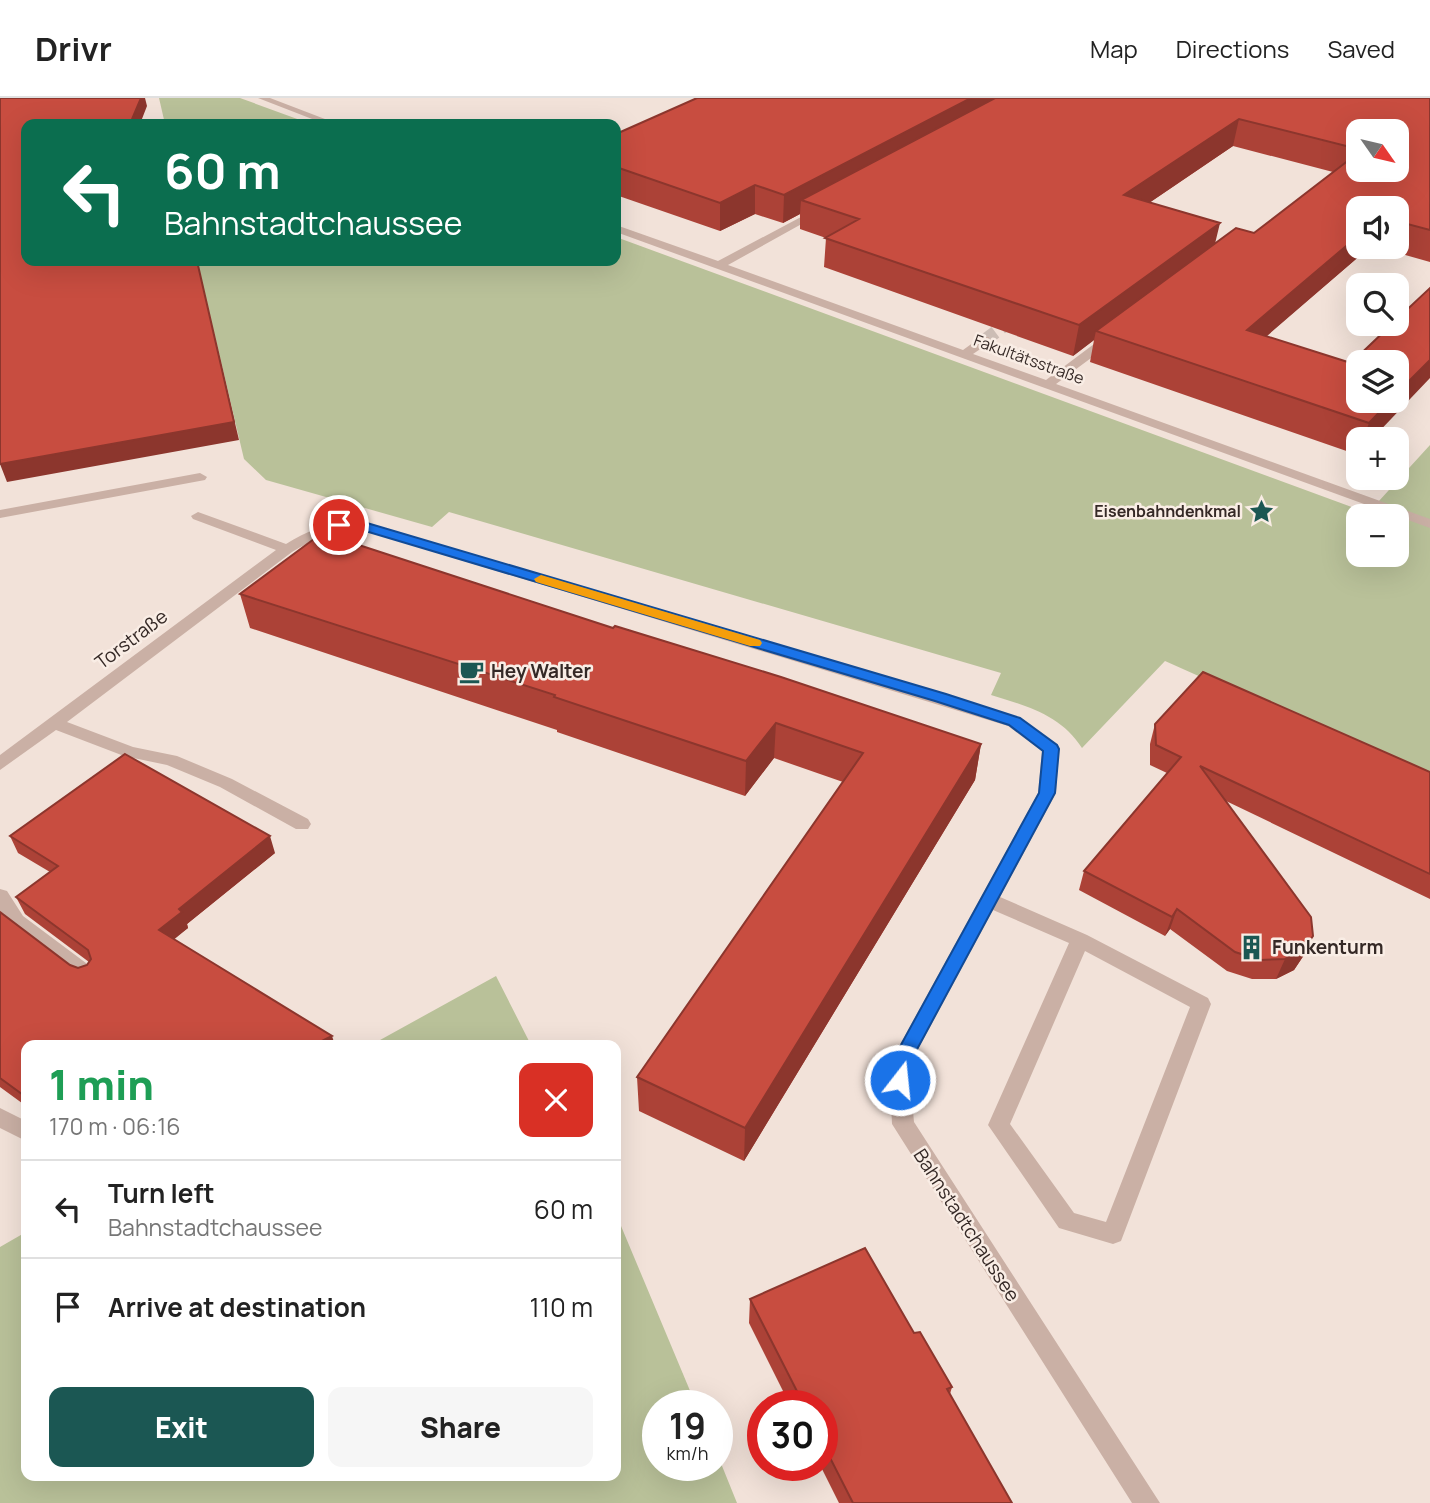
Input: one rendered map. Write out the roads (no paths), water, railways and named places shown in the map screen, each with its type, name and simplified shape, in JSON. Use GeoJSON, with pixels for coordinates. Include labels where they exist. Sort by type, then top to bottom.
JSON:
{"type":"FeatureCollection","features":[{"type":"Feature","properties":{"kind":"street"},"geometry":{"type":"LineString","coordinates":[[262,98],[319,119]]}},
{"type":"Feature","properties":{"kind":"street"},"geometry":{"type":"LineString","coordinates":[[720,265],[828,207]]}},
{"type":"Feature","properties":{"kind":"street","name":"Fakultätsstraße"},"geometry":{"type":"LineString","coordinates":[[621,230],[1430,524]]}},
{"type":"Feature","properties":{"kind":"street"},"geometry":{"type":"LineString","coordinates":[[1048,384],[1124,327]]}},
{"type":"Feature","properties":{"kind":"street"},"geometry":{"type":"LineString","coordinates":[[965,354],[985,340]]}},
{"type":"Feature","properties":{"kind":"street"},"geometry":{"type":"LineString","coordinates":[[0,514],[200,477]]}},
{"type":"Feature","properties":{"kind":"street"},"geometry":{"type":"LineString","coordinates":[[198,516],[287,549]]}},
{"type":"Feature","properties":{"kind":"street","name":"Bahnstadtchaussee"},"geometry":{"type":"LineString","coordinates":[[287,549],[314,532],[339,525],[363,526],[1014,722],[1051,749],[1047,793],[906,1052],[900,1080],[903,1124],[1147,1503]]}},
{"type":"Feature","properties":{"kind":"street","name":"Torstraße"},"geometry":{"type":"LineString","coordinates":[[0,764],[287,549]]}},
{"type":"Feature","properties":{"kind":"street"},"geometry":{"type":"LineString","coordinates":[[53,723],[130,752],[172,760],[226,783],[302,824]]}},
{"type":"Feature","properties":{"kind":"street"},"geometry":{"type":"LineString","coordinates":[[0,896],[16,921],[88,974]]}},
{"type":"Feature","properties":{"kind":"street"},"geometry":{"type":"LineString","coordinates":[[988,900],[1080,940],[1201,1004],[1113,1234],[1068,1222],[999,1125],[1080,940]]}},
{"type":"Feature","properties":{"kind":"street"},"geometry":{"type":"LineString","coordinates":[[0,1117],[21,1129]]}},
{"type":"Feature","properties":{"kind":"tunnel"},"geometry":{"type":"LineString","coordinates":[[1007,324],[1019,315]]}},
{"type":"Feature","properties":{"kind":"tunnel"},"geometry":{"type":"LineString","coordinates":[[985,340],[1009,322]]}},
{"type":"Feature","properties":{"kind":"place","name":"Eisenbahndenkmal"},"geometry":{"type":"Point","coordinates":[1261,511]}},
{"type":"Feature","properties":{"kind":"place","name":"Hey Walter"},"geometry":{"type":"Point","coordinates":[471,671]}},
{"type":"Feature","properties":{"kind":"place","name":"Funkenturm"},"geometry":{"type":"Point","coordinates":[1252,947]}}]}
